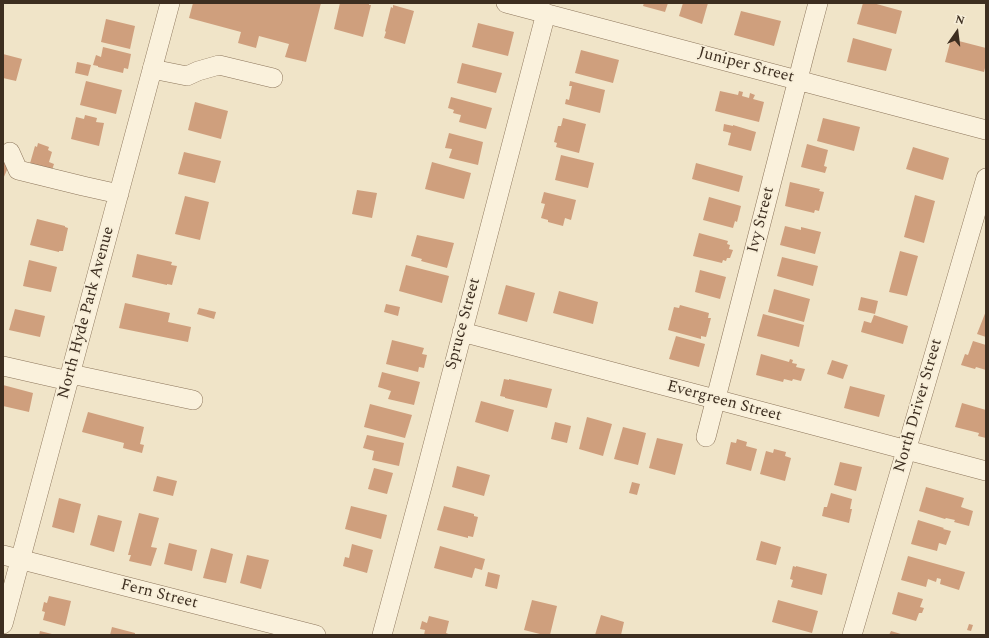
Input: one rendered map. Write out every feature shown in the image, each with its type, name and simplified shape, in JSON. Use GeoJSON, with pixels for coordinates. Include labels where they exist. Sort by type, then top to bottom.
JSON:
{"type":"FeatureCollection","features":[{"type":"Feature","properties":{"kind":"street","name":"North Hyde Park Avenue"},"geometry":{"type":"LineString","coordinates":[[3,624],[12,557],[70,377],[170,3]]}},
{"type":"Feature","properties":{"kind":"street","name":"Juniper Street"},"geometry":{"type":"LineString","coordinates":[[506,3],[798,79],[986,130]]}},
{"type":"Feature","properties":{"kind":"street","name":"Ivy Street"},"geometry":{"type":"LineString","coordinates":[[706,437],[818,3]]}},
{"type":"Feature","properties":{"kind":"street","name":"Spruce Street"},"geometry":{"type":"LineString","coordinates":[[382,635],[546,13]]}},
{"type":"Feature","properties":{"kind":"street"},"geometry":{"type":"LineString","coordinates":[[152,69],[187,76],[219,65],[273,78]]}},
{"type":"Feature","properties":{"kind":"street"},"geometry":{"type":"LineString","coordinates":[[10,152],[18,170],[119,194]]}},
{"type":"Feature","properties":{"kind":"street","name":"North Driver Street"},"geometry":{"type":"LineString","coordinates":[[852,635],[986,178]]}},
{"type":"Feature","properties":{"kind":"street","name":"Evergreen Street"},"geometry":{"type":"LineString","coordinates":[[462,332],[986,471]]}},
{"type":"Feature","properties":{"kind":"street"},"geometry":{"type":"LineString","coordinates":[[3,366],[193,400]]}},
{"type":"Feature","properties":{"kind":"street","name":"Fern Street"},"geometry":{"type":"LineString","coordinates":[[12,557],[316,635]]}},
{"type":"Feature","properties":{"kind":"building"},"geometry":{"type":"Polygon","coordinates":[[[193,3],[321,3],[306,62],[285,57],[289,44],[259,36],[256,48],[238,43],[241,32],[189,18],[193,3]]]}},
{"type":"Feature","properties":{"kind":"building"},"geometry":{"type":"Polygon","coordinates":[[[340,3],[369,3],[369,5],[371,5],[363,37],[334,29],[340,3]]]}},
{"type":"Feature","properties":{"kind":"building"},"geometry":{"type":"Polygon","coordinates":[[[644,3],[668,3],[665,12],[643,6],[644,3]]]}},
{"type":"Feature","properties":{"kind":"building"},"geometry":{"type":"Polygon","coordinates":[[[683,3],[708,3],[702,24],[679,16],[683,3]]]}},
{"type":"Feature","properties":{"kind":"building"},"geometry":{"type":"Polygon","coordinates":[[[863,3],[873,3],[902,11],[896,34],[857,24],[863,3]]]}},
{"type":"Feature","properties":{"kind":"building"},"geometry":{"type":"Polygon","coordinates":[[[393,5],[414,11],[405,44],[384,38],[391,7],[393,8],[393,5]]]}},
{"type":"Feature","properties":{"kind":"building"},"geometry":{"type":"Polygon","coordinates":[[[741,11],[781,21],[774,46],[734,35],[741,11]]]}},
{"type":"Feature","properties":{"kind":"building"},"geometry":{"type":"Polygon","coordinates":[[[106,19],[135,26],[130,49],[101,42],[106,19]]]}},
{"type":"Feature","properties":{"kind":"building"},"geometry":{"type":"Polygon","coordinates":[[[478,23],[514,32],[508,56],[472,47],[478,23]]]}},
{"type":"Feature","properties":{"kind":"building"},"geometry":{"type":"Polygon","coordinates":[[[853,38],[892,49],[886,71],[847,62],[853,38]]]}},
{"type":"Feature","properties":{"kind":"building"},"geometry":{"type":"Polygon","coordinates":[[[951,39],[986,48],[986,64],[984,72],[945,62],[951,39]]]}},
{"type":"Feature","properties":{"kind":"building"},"geometry":{"type":"Polygon","coordinates":[[[103,47],[131,54],[128,69],[124,68],[123,73],[93,65],[96,55],[101,57],[103,47]]]}},
{"type":"Feature","properties":{"kind":"building"},"geometry":{"type":"Polygon","coordinates":[[[581,50],[619,60],[613,83],[575,73],[581,50]]]}},
{"type":"Feature","properties":{"kind":"building"},"geometry":{"type":"Polygon","coordinates":[[[3,54],[22,59],[16,81],[3,78],[3,54]]]}},
{"type":"Feature","properties":{"kind":"building"},"geometry":{"type":"Polygon","coordinates":[[[77,62],[91,65],[88,76],[75,73],[77,62]]]}},
{"type":"Feature","properties":{"kind":"building"},"geometry":{"type":"Polygon","coordinates":[[[462,63],[502,73],[496,93],[457,83],[462,63]]]}},
{"type":"Feature","properties":{"kind":"building"},"geometry":{"type":"Polygon","coordinates":[[[86,81],[122,90],[116,114],[80,105],[86,81]]]}},
{"type":"Feature","properties":{"kind":"building"},"geometry":{"type":"Polygon","coordinates":[[[570,81],[605,90],[600,113],[565,104],[566,99],[569,100],[572,86],[569,86],[570,81]]]}},
{"type":"Feature","properties":{"kind":"building"},"geometry":{"type":"Polygon","coordinates":[[[720,91],[738,95],[739,91],[743,92],[742,96],[749,98],[750,93],[755,95],[753,99],[764,102],[759,122],[715,111],[720,91]]]}},
{"type":"Feature","properties":{"kind":"building"},"geometry":{"type":"Polygon","coordinates":[[[451,97],[492,108],[486,129],[459,122],[461,115],[453,113],[454,110],[448,108],[451,97]]]}},
{"type":"Feature","properties":{"kind":"building"},"geometry":{"type":"Polygon","coordinates":[[[195,102],[228,111],[221,139],[188,130],[195,102]]]}},
{"type":"Feature","properties":{"kind":"building"},"geometry":{"type":"Polygon","coordinates":[[[85,115],[97,118],[96,122],[104,123],[99,146],[71,139],[76,117],[84,119],[85,115]]]}},
{"type":"Feature","properties":{"kind":"building"},"geometry":{"type":"Polygon","coordinates":[[[563,118],[586,124],[579,153],[556,147],[557,143],[554,142],[558,126],[561,126],[563,118]]]}},
{"type":"Feature","properties":{"kind":"building"},"geometry":{"type":"Polygon","coordinates":[[[823,118],[860,127],[854,151],[817,141],[823,118]]]}},
{"type":"Feature","properties":{"kind":"building"},"geometry":{"type":"Polygon","coordinates":[[[724,124],[733,125],[756,132],[751,151],[728,145],[731,133],[723,131],[724,124]]]}},
{"type":"Feature","properties":{"kind":"building"},"geometry":{"type":"Polygon","coordinates":[[[449,133],[483,142],[478,165],[449,158],[452,149],[445,148],[449,133]]]}},
{"type":"Feature","properties":{"kind":"building"},"geometry":{"type":"Polygon","coordinates":[[[38,143],[49,147],[48,150],[52,152],[49,162],[54,164],[51,173],[29,167],[35,146],[37,147],[38,143]]]}},
{"type":"Feature","properties":{"kind":"building"},"geometry":{"type":"Polygon","coordinates":[[[807,144],[828,150],[824,166],[827,167],[825,173],[801,167],[807,144]]]}},
{"type":"Feature","properties":{"kind":"building"},"geometry":{"type":"Polygon","coordinates":[[[913,147],[949,158],[943,180],[906,169],[913,147]]]}},
{"type":"Feature","properties":{"kind":"building"},"geometry":{"type":"Polygon","coordinates":[[[184,152],[221,161],[215,183],[178,174],[184,152]]]}},
{"type":"Feature","properties":{"kind":"building"},"geometry":{"type":"Polygon","coordinates":[[[561,155],[594,163],[588,188],[555,180],[561,155]]]}},
{"type":"Feature","properties":{"kind":"building"},"geometry":{"type":"Polygon","coordinates":[[[3,159],[10,163],[3,179],[3,159]]]}},
{"type":"Feature","properties":{"kind":"building"},"geometry":{"type":"Polygon","coordinates":[[[432,162],[471,173],[464,199],[425,189],[432,162]]]}},
{"type":"Feature","properties":{"kind":"building"},"geometry":{"type":"Polygon","coordinates":[[[696,163],[743,176],[739,192],[692,179],[696,163]]]}},
{"type":"Feature","properties":{"kind":"building"},"geometry":{"type":"Polygon","coordinates":[[[790,182],[820,189],[819,191],[824,192],[819,211],[815,210],[814,213],[785,206],[790,182]]]}},
{"type":"Feature","properties":{"kind":"building"},"geometry":{"type":"Polygon","coordinates":[[[357,190],[377,193],[372,218],[352,214],[357,190]]]}},
{"type":"Feature","properties":{"kind":"building"},"geometry":{"type":"Polygon","coordinates":[[[544,192],[576,200],[571,220],[565,218],[563,226],[548,222],[548,220],[541,218],[545,204],[541,203],[544,192]]]}},
{"type":"Feature","properties":{"kind":"building"},"geometry":{"type":"Polygon","coordinates":[[[915,195],[935,201],[924,243],[904,237],[915,195]]]}},
{"type":"Feature","properties":{"kind":"building"},"geometry":{"type":"Polygon","coordinates":[[[185,196],[209,202],[200,240],[175,234],[185,196]]]}},
{"type":"Feature","properties":{"kind":"building"},"geometry":{"type":"Polygon","coordinates":[[[709,197],[741,206],[737,222],[735,221],[733,228],[703,220],[709,197]]]}},
{"type":"Feature","properties":{"kind":"building"},"geometry":{"type":"Polygon","coordinates":[[[37,219],[68,228],[63,251],[59,252],[30,245],[37,219]]]}},
{"type":"Feature","properties":{"kind":"building"},"geometry":{"type":"Polygon","coordinates":[[[785,226],[801,230],[801,227],[821,232],[815,254],[780,245],[785,226]]]}},
{"type":"Feature","properties":{"kind":"building"},"geometry":{"type":"Polygon","coordinates":[[[699,233],[728,241],[727,244],[730,245],[729,249],[733,250],[730,258],[727,258],[726,261],[723,260],[722,263],[693,256],[699,233]]]}},
{"type":"Feature","properties":{"kind":"building"},"geometry":{"type":"Polygon","coordinates":[[[417,235],[454,243],[447,268],[421,261],[422,259],[411,256],[417,235]]]}},
{"type":"Feature","properties":{"kind":"building"},"geometry":{"type":"Polygon","coordinates":[[[900,251],[918,256],[907,296],[889,292],[900,251]]]}},
{"type":"Feature","properties":{"kind":"building"},"geometry":{"type":"Polygon","coordinates":[[[137,254],[172,262],[171,265],[177,266],[172,285],[132,277],[137,254]]]}},
{"type":"Feature","properties":{"kind":"building"},"geometry":{"type":"Polygon","coordinates":[[[782,257],[818,266],[813,286],[777,276],[782,257]]]}},
{"type":"Feature","properties":{"kind":"building"},"geometry":{"type":"Polygon","coordinates":[[[29,260],[57,267],[51,292],[23,286],[29,260]]]}},
{"type":"Feature","properties":{"kind":"building"},"geometry":{"type":"Polygon","coordinates":[[[406,265],[449,276],[442,303],[399,291],[406,265]]]}},
{"type":"Feature","properties":{"kind":"building"},"geometry":{"type":"Polygon","coordinates":[[[700,270],[726,277],[720,299],[695,292],[700,270]]]}},
{"type":"Feature","properties":{"kind":"building"},"geometry":{"type":"Polygon","coordinates":[[[506,285],[535,293],[527,322],[498,314],[506,285]]]}},
{"type":"Feature","properties":{"kind":"building"},"geometry":{"type":"Polygon","coordinates":[[[774,289],[810,299],[804,322],[768,312],[774,289]]]}},
{"type":"Feature","properties":{"kind":"building"},"geometry":{"type":"Polygon","coordinates":[[[559,291],[598,302],[593,324],[553,313],[559,291]]]}},
{"type":"Feature","properties":{"kind":"building"},"geometry":{"type":"Polygon","coordinates":[[[861,297],[878,301],[875,314],[858,310],[861,297]]]}},
{"type":"Feature","properties":{"kind":"building"},"geometry":{"type":"Polygon","coordinates":[[[125,303],[170,313],[168,322],[191,327],[188,342],[119,328],[125,303]]]}},
{"type":"Feature","properties":{"kind":"building"},"geometry":{"type":"Polygon","coordinates":[[[386,304],[400,307],[398,316],[384,312],[386,304]]]}},
{"type":"Feature","properties":{"kind":"building"},"geometry":{"type":"Polygon","coordinates":[[[680,305],[709,313],[708,318],[711,318],[706,337],[701,336],[701,339],[668,330],[674,307],[679,308],[680,305]]]}},
{"type":"Feature","properties":{"kind":"building"},"geometry":{"type":"Polygon","coordinates":[[[199,308],[216,312],[214,319],[197,314],[199,308]]]}},
{"type":"Feature","properties":{"kind":"building"},"geometry":{"type":"Polygon","coordinates":[[[15,309],[45,316],[40,337],[9,330],[15,309]]]}},
{"type":"Feature","properties":{"kind":"building"},"geometry":{"type":"Polygon","coordinates":[[[986,311],[986,337],[977,334],[986,311]]]}},
{"type":"Feature","properties":{"kind":"building"},"geometry":{"type":"Polygon","coordinates":[[[763,314],[804,325],[799,347],[757,336],[763,314]]]}},
{"type":"Feature","properties":{"kind":"building"},"geometry":{"type":"Polygon","coordinates":[[[874,315],[908,326],[903,344],[861,332],[864,321],[871,323],[874,315]]]}},
{"type":"Feature","properties":{"kind":"building"},"geometry":{"type":"Polygon","coordinates":[[[676,336],[705,344],[699,367],[669,359],[676,336]]]}},
{"type":"Feature","properties":{"kind":"building"},"geometry":{"type":"Polygon","coordinates":[[[392,340],[424,348],[422,354],[427,355],[424,368],[419,367],[418,372],[386,364],[392,340]]]}},
{"type":"Feature","properties":{"kind":"building"},"geometry":{"type":"Polygon","coordinates":[[[973,341],[986,345],[986,370],[961,365],[965,354],[968,355],[973,341]]]}},
{"type":"Feature","properties":{"kind":"building"},"geometry":{"type":"Polygon","coordinates":[[[761,354],[789,362],[790,359],[793,360],[792,363],[797,364],[796,367],[805,369],[801,381],[784,379],[783,382],[756,375],[761,354]]]}},
{"type":"Feature","properties":{"kind":"building"},"geometry":{"type":"Polygon","coordinates":[[[832,360],[848,365],[843,379],[827,374],[832,360]]]}},
{"type":"Feature","properties":{"kind":"building"},"geometry":{"type":"Polygon","coordinates":[[[382,372],[420,382],[414,405],[388,399],[391,391],[378,387],[382,372]]]}},
{"type":"Feature","properties":{"kind":"building"},"geometry":{"type":"Polygon","coordinates":[[[504,379],[552,389],[547,408],[500,396],[504,379]]]}},
{"type":"Feature","properties":{"kind":"building"},"geometry":{"type":"Polygon","coordinates":[[[3,385],[33,393],[29,412],[3,406],[3,385]]]}},
{"type":"Feature","properties":{"kind":"building"},"geometry":{"type":"Polygon","coordinates":[[[850,386],[885,395],[879,417],[844,408],[850,386]]]}},
{"type":"Feature","properties":{"kind":"building"},"geometry":{"type":"Polygon","coordinates":[[[481,401],[514,410],[508,432],[475,422],[481,401]]]}},
{"type":"Feature","properties":{"kind":"building"},"geometry":{"type":"Polygon","coordinates":[[[962,403],[986,410],[986,438],[978,436],[979,433],[955,427],[962,403]]]}},
{"type":"Feature","properties":{"kind":"building"},"geometry":{"type":"Polygon","coordinates":[[[370,404],[412,415],[405,438],[364,427],[370,404]]]}},
{"type":"Feature","properties":{"kind":"building"},"geometry":{"type":"Polygon","coordinates":[[[88,412],[144,427],[140,444],[144,445],[142,453],[123,448],[124,443],[82,432],[88,412]]]}},
{"type":"Feature","properties":{"kind":"building"},"geometry":{"type":"Polygon","coordinates":[[[587,417],[612,424],[603,456],[579,449],[587,417]]]}},
{"type":"Feature","properties":{"kind":"building"},"geometry":{"type":"Polygon","coordinates":[[[555,422],[571,426],[567,443],[551,439],[555,422]]]}},
{"type":"Feature","properties":{"kind":"building"},"geometry":{"type":"Polygon","coordinates":[[[623,427],[646,433],[638,465],[614,459],[623,427]]]}},
{"type":"Feature","properties":{"kind":"building"},"geometry":{"type":"Polygon","coordinates":[[[367,435],[404,443],[399,466],[372,460],[374,451],[363,448],[367,435]]]}},
{"type":"Feature","properties":{"kind":"building"},"geometry":{"type":"Polygon","coordinates":[[[657,438],[683,444],[675,475],[649,468],[657,438]]]}},
{"type":"Feature","properties":{"kind":"building"},"geometry":{"type":"Polygon","coordinates":[[[737,439],[747,442],[746,446],[757,449],[751,471],[726,464],[731,442],[736,443],[737,439]]]}},
{"type":"Feature","properties":{"kind":"building"},"geometry":{"type":"Polygon","coordinates":[[[774,449],[786,452],[785,456],[791,458],[785,481],[760,474],[766,451],[773,453],[774,449]]]}},
{"type":"Feature","properties":{"kind":"building"},"geometry":{"type":"Polygon","coordinates":[[[840,462],[862,467],[856,491],[834,485],[840,462]]]}},
{"type":"Feature","properties":{"kind":"building"},"geometry":{"type":"Polygon","coordinates":[[[457,466],[490,475],[484,496],[452,487],[457,466]]]}},
{"type":"Feature","properties":{"kind":"building"},"geometry":{"type":"Polygon","coordinates":[[[374,468],[393,473],[387,494],[368,489],[374,468]]]}},
{"type":"Feature","properties":{"kind":"building"},"geometry":{"type":"Polygon","coordinates":[[[157,476],[177,481],[173,496],[153,491],[157,476]]]}},
{"type":"Feature","properties":{"kind":"building"},"geometry":{"type":"Polygon","coordinates":[[[632,482],[640,484],[637,495],[629,493],[632,482]]]}},
{"type":"Feature","properties":{"kind":"building"},"geometry":{"type":"Polygon","coordinates":[[[926,487],[964,498],[961,507],[973,511],[969,526],[954,522],[955,520],[945,519],[919,511],[926,487]]]}},
{"type":"Feature","properties":{"kind":"building"},"geometry":{"type":"Polygon","coordinates":[[[831,493],[852,499],[850,509],[852,509],[849,523],[822,516],[824,507],[827,507],[831,493]]]}},
{"type":"Feature","properties":{"kind":"building"},"geometry":{"type":"Polygon","coordinates":[[[59,498],[81,504],[74,533],[52,527],[59,498]]]}},
{"type":"Feature","properties":{"kind":"building"},"geometry":{"type":"Polygon","coordinates":[[[351,506],[387,515],[381,539],[345,529],[351,506]]]}},
{"type":"Feature","properties":{"kind":"building"},"geometry":{"type":"Polygon","coordinates":[[[444,506],[474,514],[474,516],[478,517],[473,537],[468,536],[468,538],[437,530],[444,506]]]}},
{"type":"Feature","properties":{"kind":"building"},"geometry":{"type":"Polygon","coordinates":[[[139,513],[159,518],[151,547],[157,548],[151,566],[129,561],[131,555],[128,555],[139,513]]]}},
{"type":"Feature","properties":{"kind":"building"},"geometry":{"type":"Polygon","coordinates":[[[98,515],[122,521],[114,552],[90,545],[98,515]]]}},
{"type":"Feature","properties":{"kind":"building"},"geometry":{"type":"Polygon","coordinates":[[[918,520],[951,531],[946,545],[939,543],[937,551],[911,544],[918,520]]]}},
{"type":"Feature","properties":{"kind":"building"},"geometry":{"type":"Polygon","coordinates":[[[761,541],[781,547],[776,565],[756,560],[761,541]]]}},
{"type":"Feature","properties":{"kind":"building"},"geometry":{"type":"Polygon","coordinates":[[[169,543],[197,550],[192,571],[164,564],[169,543]]]}},
{"type":"Feature","properties":{"kind":"building"},"geometry":{"type":"Polygon","coordinates":[[[352,544],[373,550],[367,573],[343,566],[345,557],[349,558],[352,544]]]}},
{"type":"Feature","properties":{"kind":"building"},"geometry":{"type":"Polygon","coordinates":[[[440,546],[485,559],[482,570],[475,568],[472,578],[434,568],[440,546]]]}},
{"type":"Feature","properties":{"kind":"building"},"geometry":{"type":"Polygon","coordinates":[[[211,548],[233,554],[226,583],[203,578],[211,548]]]}},
{"type":"Feature","properties":{"kind":"building"},"geometry":{"type":"Polygon","coordinates":[[[247,555],[269,560],[261,589],[240,583],[247,555]]]}},
{"type":"Feature","properties":{"kind":"building"},"geometry":{"type":"Polygon","coordinates":[[[908,556],[965,572],[959,590],[940,584],[941,579],[937,578],[936,582],[928,579],[926,587],[901,580],[908,556]]]}},
{"type":"Feature","properties":{"kind":"building"},"geometry":{"type":"Polygon","coordinates":[[[793,566],[827,574],[822,595],[791,587],[793,580],[790,579],[793,566]]]}},
{"type":"Feature","properties":{"kind":"building"},"geometry":{"type":"Polygon","coordinates":[[[488,572],[500,575],[497,589],[485,586],[488,572]]]}},
{"type":"Feature","properties":{"kind":"building"},"geometry":{"type":"Polygon","coordinates":[[[898,592],[923,599],[920,607],[924,608],[922,613],[919,613],[916,621],[892,614],[898,592]]]}},
{"type":"Feature","properties":{"kind":"building"},"geometry":{"type":"Polygon","coordinates":[[[49,596],[71,601],[65,626],[43,620],[45,612],[42,611],[44,602],[47,603],[49,596]]]}},
{"type":"Feature","properties":{"kind":"building"},"geometry":{"type":"Polygon","coordinates":[[[532,600],[557,606],[550,635],[524,630],[532,600]]]}},
{"type":"Feature","properties":{"kind":"building"},"geometry":{"type":"Polygon","coordinates":[[[778,600],[818,611],[812,633],[772,622],[778,600]]]}},
{"type":"Feature","properties":{"kind":"building"},"geometry":{"type":"Polygon","coordinates":[[[601,615],[624,622],[621,635],[595,635],[601,615]]]}},
{"type":"Feature","properties":{"kind":"building"},"geometry":{"type":"Polygon","coordinates":[[[429,616],[449,621],[446,633],[451,635],[424,635],[425,630],[420,629],[422,621],[427,623],[429,616]]]}},
{"type":"Feature","properties":{"kind":"building"},"geometry":{"type":"Polygon","coordinates":[[[969,624],[973,625],[971,631],[967,630],[969,624]]]}},
{"type":"Feature","properties":{"kind":"building"},"geometry":{"type":"Polygon","coordinates":[[[112,627],[135,633],[135,635],[110,635],[112,627]]]}},
{"type":"Feature","properties":{"kind":"building"},"geometry":{"type":"Polygon","coordinates":[[[40,631],[52,634],[52,635],[39,635],[40,631]]]}},
{"type":"Feature","properties":{"kind":"building"},"geometry":{"type":"Polygon","coordinates":[[[891,631],[904,635],[889,635],[891,631]]]}}]}
